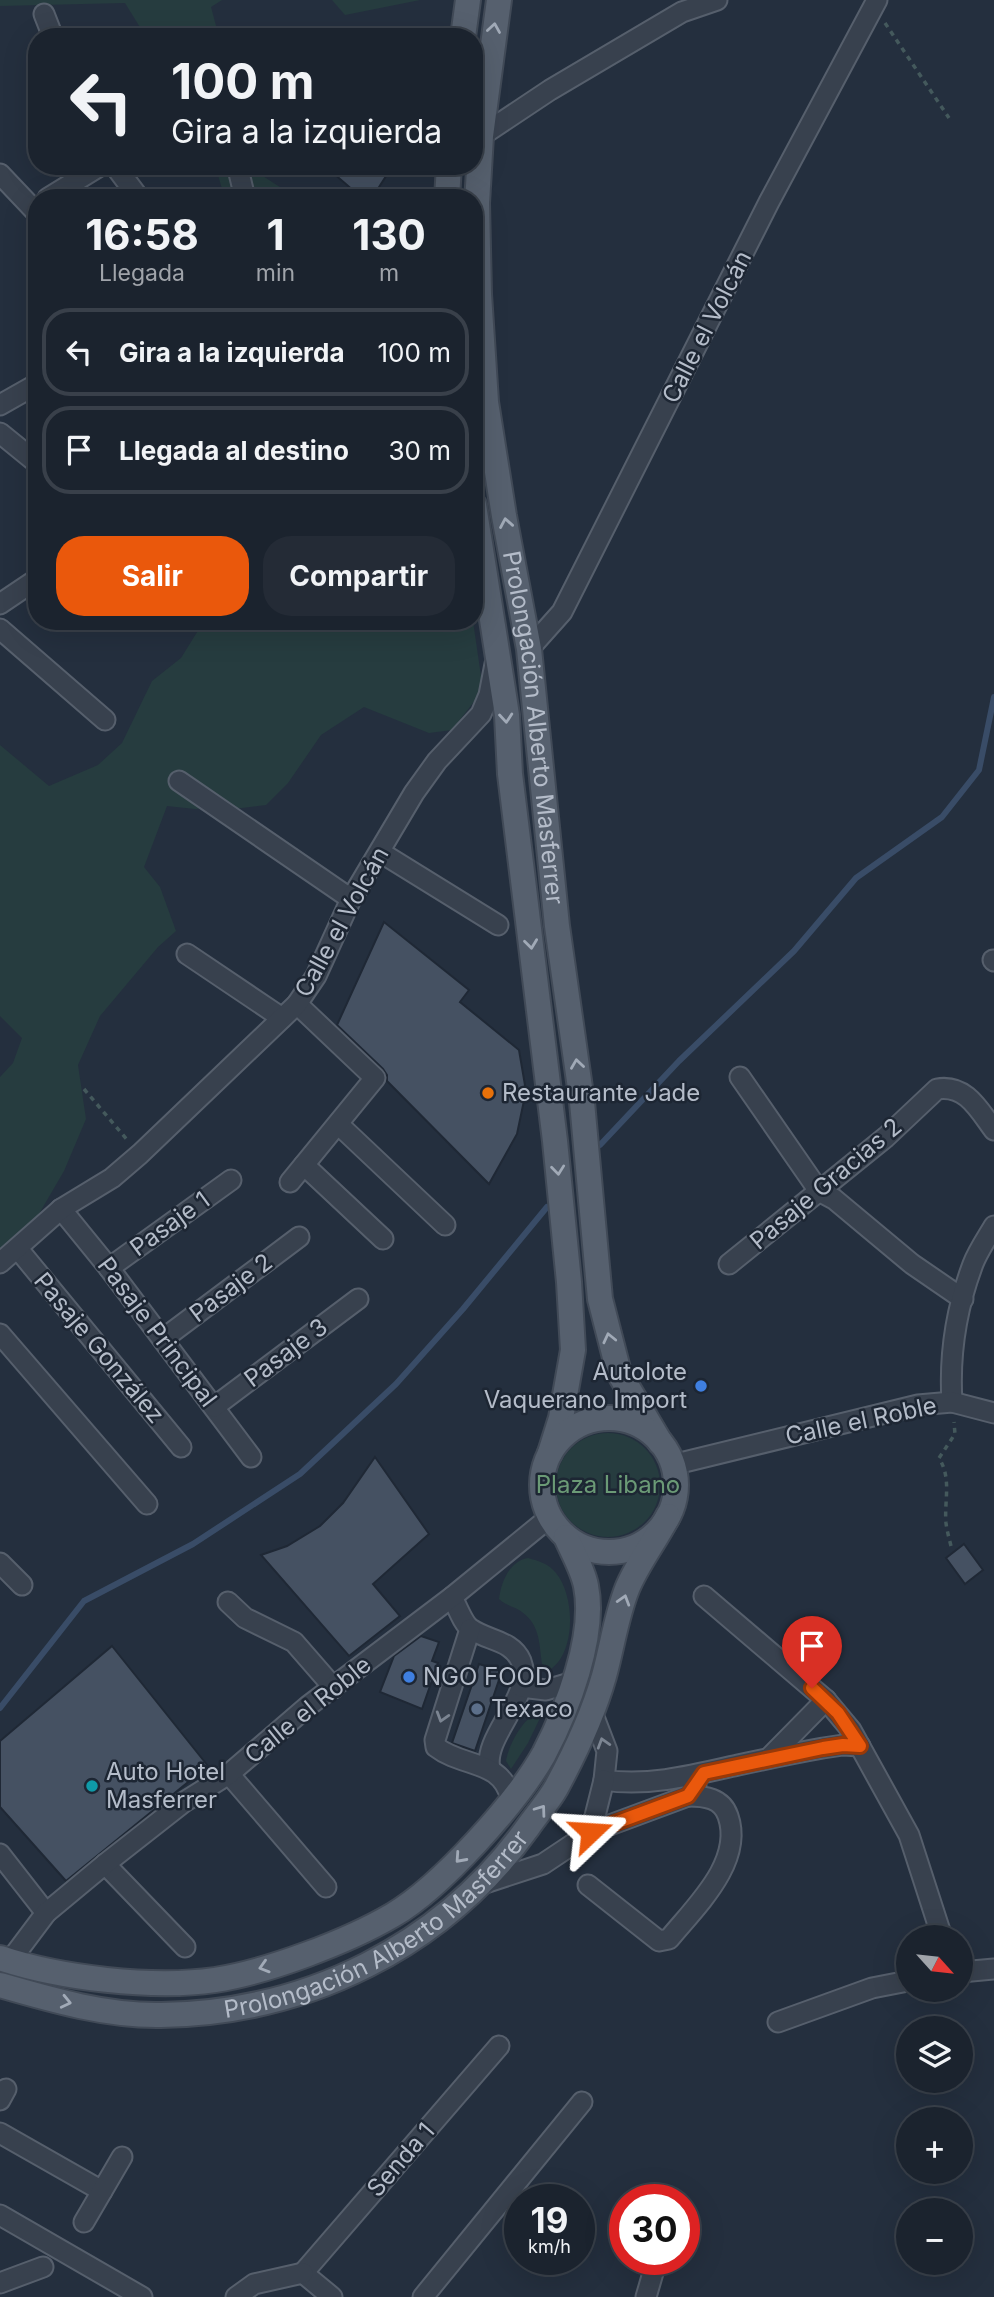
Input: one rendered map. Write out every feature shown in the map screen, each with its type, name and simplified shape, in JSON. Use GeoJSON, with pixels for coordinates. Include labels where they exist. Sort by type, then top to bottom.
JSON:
{"type":"FeatureCollection","features":[{"type":"Feature","properties":{"kind":"main road"},"geometry":{"type":"LineString","coordinates":[[464,28],[467,0]]}},
{"type":"Feature","properties":{"kind":"main road","name":"Prolongación Alberto Masferrer"},"geometry":{"type":"LineString","coordinates":[[483,121],[499,0]]}},
{"type":"Feature","properties":{"kind":"main road","name":"Prolongación Alberto Masferrer"},"geometry":{"type":"LineString","coordinates":[[483,356],[486,402],[529,649],[557,926],[582,1102],[600,1299],[619,1373],[660,1443]]}},
{"type":"Feature","properties":{"kind":"main road","name":"Prolongación Alberto Masferrer"},"geometry":{"type":"LineString","coordinates":[[483,559],[507,715],[510,774],[555,1141],[569,1282],[573,1350],[561,1419],[551,1453]]}},
{"type":"Feature","properties":{"kind":"main road"},"geometry":{"type":"LineString","coordinates":[[590,1421],[628,1421],[651,1433],[660,1443],[672,1465],[675,1490],[668,1516],[661,1527],[641,1544],[616,1552],[590,1550],[566,1537],[550,1517],[545,1505],[542,1478],[551,1453],[567,1433],[590,1421]]}},
{"type":"Feature","properties":{"kind":"main road","name":"Prolongación Alberto Masferrer"},"geometry":{"type":"LineString","coordinates":[[0,1985],[107,2011],[159,2015],[210,2012],[294,1996],[337,1980],[385,1956],[426,1930],[479,1885],[512,1850],[555,1790],[592,1712],[627,1588],[668,1516]]}},
{"type":"Feature","properties":{"kind":"main road","name":"Prolongación Alberto Masferrer"},"geometry":{"type":"LineString","coordinates":[[5,1959],[54,1972],[140,1983],[214,1980],[300,1956],[349,1937],[394,1915],[448,1871],[511,1799],[543,1754],[573,1682],[584,1646],[586,1586],[566,1537]]}},
{"type":"Feature","properties":{"kind":"street"},"geometry":{"type":"LineString","coordinates":[[483,135],[550,90],[682,12],[717,0]]}},
{"type":"Feature","properties":{"kind":"street","name":"Calle el Volcán"},"geometry":{"type":"LineString","coordinates":[[529,649],[562,612],[769,202],[876,4]]}},
{"type":"Feature","properties":{"kind":"street"},"geometry":{"type":"LineString","coordinates":[[44,14],[50,28]]}},
{"type":"Feature","properties":{"kind":"street"},"geometry":{"type":"LineString","coordinates":[[0,174],[28,197]]}},
{"type":"Feature","properties":{"kind":"street"},"geometry":{"type":"LineString","coordinates":[[63,189],[86,175]]}},
{"type":"Feature","properties":{"kind":"street"},"geometry":{"type":"LineString","coordinates":[[121,175],[132,189]]}},
{"type":"Feature","properties":{"kind":"street"},"geometry":{"type":"LineString","coordinates":[[0,405],[28,389]]}},
{"type":"Feature","properties":{"kind":"street"},"geometry":{"type":"LineString","coordinates":[[0,433],[28,456]]}},
{"type":"Feature","properties":{"kind":"street"},"geometry":{"type":"LineString","coordinates":[[0,604],[28,585]]}},
{"type":"Feature","properties":{"kind":"street"},"geometry":{"type":"LineString","coordinates":[[0,629],[105,720]]}},
{"type":"Feature","properties":{"kind":"street","name":"Calle el Volcán"},"geometry":{"type":"LineString","coordinates":[[0,1263],[61,1209],[111,1178],[140,1154],[297,1004],[316,976],[351,899],[414,793],[437,761],[481,714],[489,695],[498,648]]}},
{"type":"Feature","properties":{"kind":"street"},"geometry":{"type":"LineString","coordinates":[[178,781],[351,899]]}},
{"type":"Feature","properties":{"kind":"street"},"geometry":{"type":"LineString","coordinates":[[380,852],[498,925]]}},
{"type":"Feature","properties":{"kind":"street"},"geometry":{"type":"LineString","coordinates":[[187,954],[282,1018]]}},
{"type":"Feature","properties":{"kind":"street"},"geometry":{"type":"LineString","coordinates":[[290,1182],[375,1078],[297,1004]]}},
{"type":"Feature","properties":{"kind":"street"},"geometry":{"type":"LineString","coordinates":[[740,1077],[819,1191],[834,1199],[912,1264],[963,1299]]}},
{"type":"Feature","properties":{"kind":"street","name":"Pasaje Gracias 2"},"geometry":{"type":"LineString","coordinates":[[729,1264],[886,1137],[937,1089],[957,1090],[968,1096],[994,1129]]}},
{"type":"Feature","properties":{"kind":"street"},"geometry":{"type":"LineString","coordinates":[[338,1124],[445,1225]]}},
{"type":"Feature","properties":{"kind":"street"},"geometry":{"type":"LineString","coordinates":[[304,1165],[383,1239]]}},
{"type":"Feature","properties":{"kind":"street","name":"Pasaje 1"},"geometry":{"type":"LineString","coordinates":[[109,1268],[231,1180]]}},
{"type":"Feature","properties":{"kind":"street","name":"Pasaje Principal"},"geometry":{"type":"LineString","coordinates":[[61,1209],[109,1268],[251,1457]]}},
{"type":"Feature","properties":{"kind":"street","name":"Calle el Roble"},"geometry":{"type":"LineString","coordinates":[[672,1465],[918,1405],[952,1402],[950,1368],[954,1331],[974,1262],[994,1226]]}},
{"type":"Feature","properties":{"kind":"street","name":"Pasaje 2"},"geometry":{"type":"LineString","coordinates":[[163,1339],[299,1237]]}},
{"type":"Feature","properties":{"kind":"street","name":"Pasaje González"},"geometry":{"type":"LineString","coordinates":[[18,1249],[181,1447]]}},
{"type":"Feature","properties":{"kind":"street","name":"Pasaje 3"},"geometry":{"type":"LineString","coordinates":[[214,1407],[358,1299]]}},
{"type":"Feature","properties":{"kind":"street"},"geometry":{"type":"LineString","coordinates":[[0,1334],[146,1504]]}},
{"type":"Feature","properties":{"kind":"street"},"geometry":{"type":"LineString","coordinates":[[952,1402],[994,1413]]}},
{"type":"Feature","properties":{"kind":"street","name":"Calle el Roble"},"geometry":{"type":"LineString","coordinates":[[5,1959],[46,1913],[105,1864],[184,1802],[229,1774],[308,1706],[452,1597],[550,1517]]}},
{"type":"Feature","properties":{"kind":"street"},"geometry":{"type":"LineString","coordinates":[[0,1563],[22,1585]]}},
{"type":"Feature","properties":{"kind":"street"},"geometry":{"type":"LineString","coordinates":[[704,1596],[826,1700],[851,1730],[909,1835],[938,1925]]}},
{"type":"Feature","properties":{"kind":"street"},"geometry":{"type":"LineString","coordinates":[[452,1597],[470,1629],[497,1640],[516,1653],[522,1664],[522,1686],[490,1754],[490,1769]]}},
{"type":"Feature","properties":{"kind":"street"},"geometry":{"type":"LineString","coordinates":[[228,1602],[245,1618],[294,1642],[334,1688]]}},
{"type":"Feature","properties":{"kind":"street"},"geometry":{"type":"LineString","coordinates":[[470,1629],[435,1740],[436,1747],[490,1769],[508,1787],[511,1799]]}},
{"type":"Feature","properties":{"kind":"street"},"geometry":{"type":"LineString","coordinates":[[522,1686],[546,1690],[573,1682]]}},
{"type":"Feature","properties":{"kind":"street"},"geometry":{"type":"LineString","coordinates":[[769,1758],[826,1700]]}},
{"type":"Feature","properties":{"kind":"street"},"geometry":{"type":"LineString","coordinates":[[591,1832],[604,1780],[607,1751],[592,1712]]}},
{"type":"Feature","properties":{"kind":"street"},"geometry":{"type":"LineString","coordinates":[[604,1780],[648,1782],[843,1745],[860,1746]]}},
{"type":"Feature","properties":{"kind":"street"},"geometry":{"type":"LineString","coordinates":[[688,1796],[704,1773]]}},
{"type":"Feature","properties":{"kind":"street"},"geometry":{"type":"LineString","coordinates":[[229,1774],[326,1887]]}},
{"type":"Feature","properties":{"kind":"street"},"geometry":{"type":"LineString","coordinates":[[479,1885],[543,1864],[591,1832],[688,1796],[705,1796],[718,1801],[727,1812],[732,1844],[718,1878],[669,1939],[659,1941],[588,1885]]}},
{"type":"Feature","properties":{"kind":"street"},"geometry":{"type":"LineString","coordinates":[[0,1854],[46,1913]]}},
{"type":"Feature","properties":{"kind":"street"},"geometry":{"type":"LineString","coordinates":[[105,1864],[185,1947]]}},
{"type":"Feature","properties":{"kind":"street"},"geometry":{"type":"LineString","coordinates":[[973,1971],[994,1969]]}},
{"type":"Feature","properties":{"kind":"street"},"geometry":{"type":"LineString","coordinates":[[778,2022],[872,1988],[896,1983]]}},
{"type":"Feature","properties":{"kind":"street","name":"Senda 1"},"geometry":{"type":"LineString","coordinates":[[303,2273],[499,2046]]}},
{"type":"Feature","properties":{"kind":"street"},"geometry":{"type":"LineString","coordinates":[[423,2297],[582,2102]]}},
{"type":"Feature","properties":{"kind":"street"},"geometry":{"type":"LineString","coordinates":[[0,2133],[102,2191]]}},
{"type":"Feature","properties":{"kind":"street"},"geometry":{"type":"LineString","coordinates":[[84,2222],[122,2157]]}},
{"type":"Feature","properties":{"kind":"street"},"geometry":{"type":"LineString","coordinates":[[0,2216],[142,2297]]}},
{"type":"Feature","properties":{"kind":"street"},"geometry":{"type":"LineString","coordinates":[[0,2283],[43,2267]]}},
{"type":"Feature","properties":{"kind":"street"},"geometry":{"type":"LineString","coordinates":[[236,2297],[254,2284],[303,2273],[332,2297]]}},
{"type":"Feature","properties":{"kind":"street"},"geometry":{"type":"LineString","coordinates":[[646,2297],[652,2275]]}},
{"type":"Feature","properties":{"kind":"path"},"geometry":{"type":"LineString","coordinates":[[876,4],[949,118]]}},
{"type":"Feature","properties":{"kind":"path"},"geometry":{"type":"LineString","coordinates":[[84,1089],[140,1154]]}},
{"type":"Feature","properties":{"kind":"path"},"geometry":{"type":"LineString","coordinates":[[951,1546],[946,1524],[948,1481],[946,1469],[939,1458],[955,1434],[952,1402]]}},
{"type":"Feature","properties":{"kind":"green space"},"geometry":{"type":"Polygon","coordinates":[[[0,0],[222,0],[211,7],[217,28],[140,28],[125,3],[0,6],[0,0]]]}},
{"type":"Feature","properties":{"kind":"green space"},"geometry":{"type":"Polygon","coordinates":[[[332,0],[420,0],[345,15],[332,0]]]}},
{"type":"Feature","properties":{"kind":"green space"},"geometry":{"type":"Polygon","coordinates":[[[218,175],[261,175],[283,189],[222,189],[218,175]]]}},
{"type":"Feature","properties":{"kind":"green space"},"geometry":{"type":"Polygon","coordinates":[[[198,630],[474,630],[483,690],[452,730],[429,733],[364,707],[321,735],[288,783],[266,805],[195,809],[167,806],[144,867],[160,887],[176,931],[158,947],[100,1016],[78,1065],[86,1119],[64,1171],[29,1231],[0,1254],[0,1077],[13,1063],[22,1038],[0,1016],[0,745],[49,786],[98,765],[122,743],[152,681],[181,658],[198,630]]]}},
{"type":"Feature","properties":{"kind":"green space","name":"Plaza Libano"},"geometry":{"type":"Polygon","coordinates":[[[608,1433],[628,1437],[645,1448],[656,1465],[660,1485],[656,1505],[645,1522],[628,1533],[608,1537],[588,1533],[571,1522],[560,1505],[556,1485],[560,1465],[571,1448],[588,1437],[608,1433]]]}},
{"type":"Feature","properties":{"kind":"green space"},"geometry":{"type":"Polygon","coordinates":[[[528,1558],[544,1563],[553,1570],[567,1595],[569,1637],[559,1661],[551,1669],[542,1664],[539,1641],[531,1621],[519,1610],[499,1599],[504,1580],[511,1568],[528,1558]]]}},
{"type":"Feature","properties":{"kind":"green space"},"geometry":{"type":"Polygon","coordinates":[[[532,1716],[540,1718],[511,1769],[506,1761],[509,1749],[519,1730],[532,1716]]]}},
{"type":"Feature","properties":{"kind":"building"},"geometry":{"type":"Polygon","coordinates":[[[335,175],[387,175],[378,189],[352,189],[335,175]]]}},
{"type":"Feature","properties":{"kind":"building"},"geometry":{"type":"Polygon","coordinates":[[[384,922],[469,990],[460,1002],[519,1050],[526,1091],[517,1134],[489,1184],[387,1081],[383,1069],[337,1025],[384,922]]]}},
{"type":"Feature","properties":{"kind":"building"},"geometry":{"type":"Polygon","coordinates":[[[375,1457],[429,1534],[373,1584],[400,1616],[349,1656],[261,1555],[287,1546],[320,1526],[343,1503],[375,1457]]]}},
{"type":"Feature","properties":{"kind":"building"},"geometry":{"type":"Polygon","coordinates":[[[964,1544],[983,1570],[965,1584],[946,1558],[964,1544]]]}},
{"type":"Feature","properties":{"kind":"building","name":"NGO FOOD"},"geometry":{"type":"Polygon","coordinates":[[[421,1636],[439,1642],[432,1661],[438,1663],[422,1709],[380,1692],[394,1656],[421,1636]]]}},
{"type":"Feature","properties":{"kind":"building","name":"Auto Hotel Masferrer"},"geometry":{"type":"Polygon","coordinates":[[[112,1646],[208,1766],[66,1881],[0,1807],[0,1741],[112,1646]]]}},
{"type":"Feature","properties":{"kind":"building","name":"Texaco"},"geometry":{"type":"Polygon","coordinates":[[[479,1664],[502,1671],[475,1751],[452,1743],[479,1664]]]}},
{"type":"Feature","properties":{"kind":"waterway"},"geometry":{"type":"LineString","coordinates":[[600,1145],[679,1061],[794,951],[856,878],[942,817],[979,770],[994,697]]}},
{"type":"Feature","properties":{"kind":"waterway"},"geometry":{"type":"LineString","coordinates":[[0,1708],[84,1601],[193,1544],[300,1474],[396,1384],[463,1309],[547,1207]]}},
{"type":"Feature","properties":{"kind":"place","name":"Restaurante Jade"},"geometry":{"type":"Point","coordinates":[488,1093]}},
{"type":"Feature","properties":{"kind":"place","name":"Autolote Vaquerano Import"},"geometry":{"type":"Point","coordinates":[701,1386]}},
{"type":"Feature","properties":{"kind":"place","name":"NGO FOOD"},"geometry":{"type":"Point","coordinates":[409,1677]}},
{"type":"Feature","properties":{"kind":"place","name":"Texaco"},"geometry":{"type":"Point","coordinates":[477,1709]}},
{"type":"Feature","properties":{"kind":"place","name":"Auto Hotel Masferrer"},"geometry":{"type":"Point","coordinates":[92,1786]}},
{"type":"Feature","properties":{"kind":"route"},"geometry":{"type":"LineString","coordinates":[[591,1832],[688,1796],[704,1773],[823,1748],[860,1746],[838,1713],[812,1688]]}}]}
